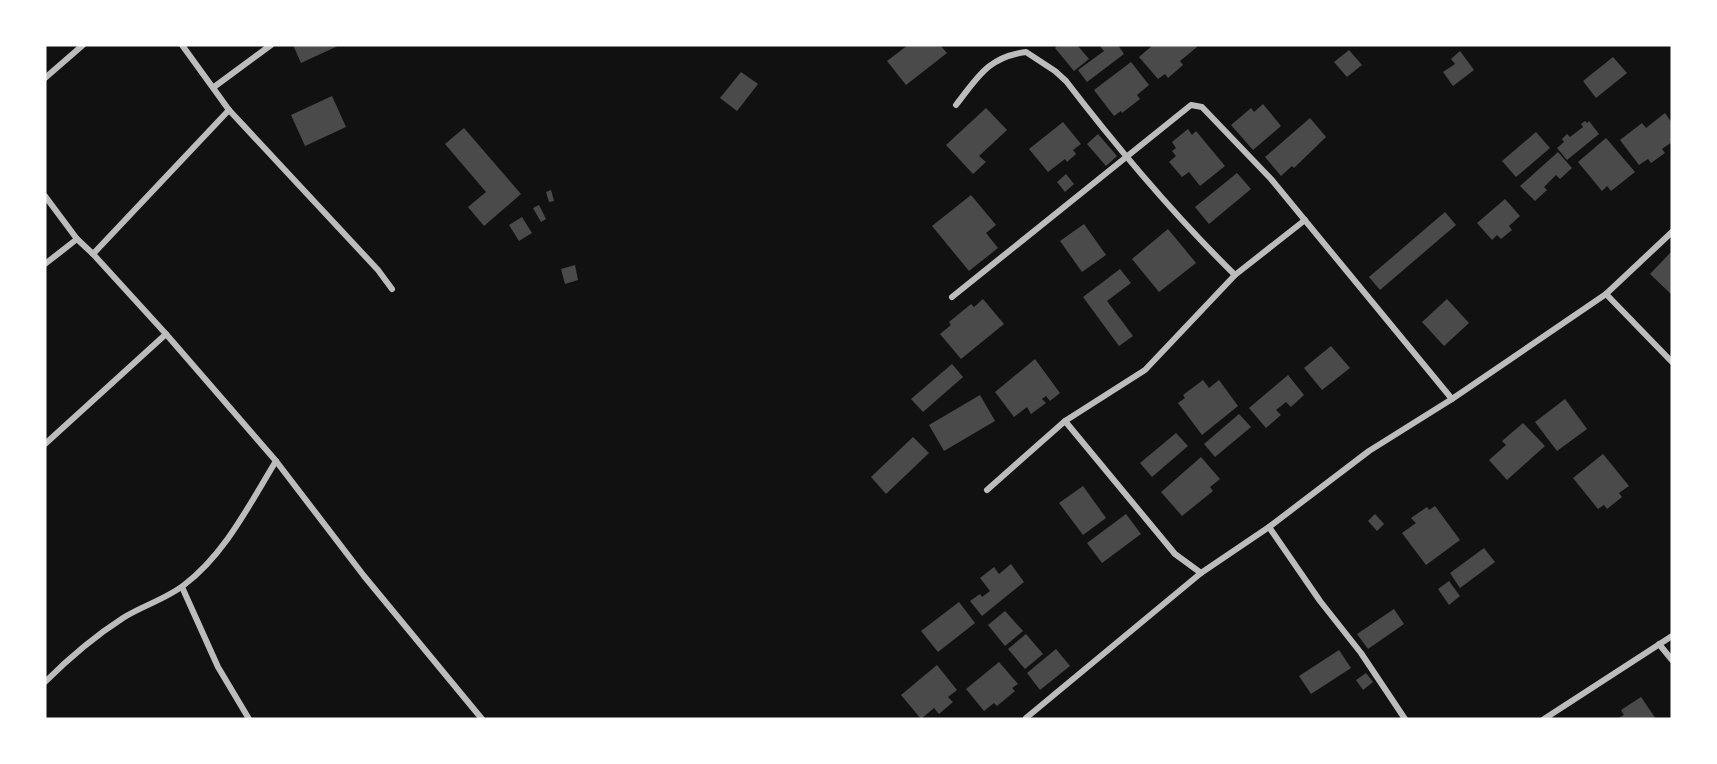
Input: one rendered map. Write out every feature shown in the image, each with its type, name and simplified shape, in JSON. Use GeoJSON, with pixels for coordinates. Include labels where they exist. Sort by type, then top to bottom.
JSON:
{"type":"FeatureCollection","features":[{"type":"Feature","properties":{"kind":"street"},"geometry":{"type":"LineString","coordinates":[[45,78],[83,45]]}},
{"type":"Feature","properties":{"kind":"street"},"geometry":{"type":"LineString","coordinates":[[182,45],[229,110],[378,270],[392,289]]}},
{"type":"Feature","properties":{"kind":"street"},"geometry":{"type":"LineString","coordinates":[[214,87],[271,45]]}},
{"type":"Feature","properties":{"kind":"street"},"geometry":{"type":"LineString","coordinates":[[956,105],[987,66],[1011,54],[1026,52],[1055,70],[1066,81],[1125,157],[1202,243],[1235,275]]}},
{"type":"Feature","properties":{"kind":"street"},"geometry":{"type":"LineString","coordinates":[[952,297],[1191,105],[1202,107],[1271,179],[1452,399]]}},
{"type":"Feature","properties":{"kind":"street"},"geometry":{"type":"LineString","coordinates":[[93,254],[229,110]]}},
{"type":"Feature","properties":{"kind":"street"},"geometry":{"type":"LineString","coordinates":[[45,196],[77,239],[165,334],[276,461],[364,576],[483,719]]}},
{"type":"Feature","properties":{"kind":"street"},"geometry":{"type":"LineString","coordinates":[[987,490],[1065,421],[1145,370],[1235,275],[1305,220]]}},
{"type":"Feature","properties":{"kind":"street"},"geometry":{"type":"LineString","coordinates":[[1026,718],[1201,573],[1269,527],[1369,451],[1452,399],[1606,294],[1672,232]]}},
{"type":"Feature","properties":{"kind":"street"},"geometry":{"type":"LineString","coordinates":[[45,264],[77,239]]}},
{"type":"Feature","properties":{"kind":"street"},"geometry":{"type":"LineString","coordinates":[[1606,294],[1672,362]]}},
{"type":"Feature","properties":{"kind":"street"},"geometry":{"type":"LineString","coordinates":[[45,444],[165,334]]}},
{"type":"Feature","properties":{"kind":"street"},"geometry":{"type":"LineString","coordinates":[[1065,421],[1175,555],[1201,573]]}},
{"type":"Feature","properties":{"kind":"street"},"geometry":{"type":"LineString","coordinates":[[45,682],[70,656],[123,617],[182,587],[213,558],[235,528],[276,461]]}},
{"type":"Feature","properties":{"kind":"street"},"geometry":{"type":"LineString","coordinates":[[1269,527],[1320,601],[1361,653],[1405,719]]}},
{"type":"Feature","properties":{"kind":"street"},"geometry":{"type":"LineString","coordinates":[[182,587],[218,667],[249,719]]}},
{"type":"Feature","properties":{"kind":"street"},"geometry":{"type":"LineString","coordinates":[[1544,719],[1672,636]]}},
{"type":"Feature","properties":{"kind":"street"},"geometry":{"type":"LineString","coordinates":[[1659,644],[1672,660]]}},
{"type":"Feature","properties":{"kind":"building"},"geometry":{"type":"Polygon","coordinates":[[[293,45],[340,45],[301,63],[293,45]]]}},
{"type":"Feature","properties":{"kind":"building"},"geometry":{"type":"Polygon","coordinates":[[[908,45],[940,45],[947,53],[906,85],[887,61],[908,45]]]}},
{"type":"Feature","properties":{"kind":"building"},"geometry":{"type":"Polygon","coordinates":[[[1058,45],[1077,45],[1089,59],[1074,71],[1055,48],[1058,45]]]}},
{"type":"Feature","properties":{"kind":"building"},"geometry":{"type":"Polygon","coordinates":[[[1099,45],[1118,45],[1124,54],[1087,82],[1078,70],[1104,51],[1099,45]]]}},
{"type":"Feature","properties":{"kind":"building"},"geometry":{"type":"Polygon","coordinates":[[[1153,45],[1196,45],[1197,47],[1180,61],[1183,65],[1168,78],[1165,74],[1158,79],[1139,57],[1153,45]]]}},
{"type":"Feature","properties":{"kind":"building"},"geometry":{"type":"Polygon","coordinates":[[[1349,50],[1362,65],[1347,77],[1334,62],[1349,50]]]}},
{"type":"Feature","properties":{"kind":"building"},"geometry":{"type":"Polygon","coordinates":[[[1460,51],[1474,70],[1453,86],[1443,72],[1455,64],[1451,59],[1460,51]]]}},
{"type":"Feature","properties":{"kind":"building"},"geometry":{"type":"Polygon","coordinates":[[[1613,57],[1627,73],[1596,98],[1583,81],[1613,57]]]}},
{"type":"Feature","properties":{"kind":"building"},"geometry":{"type":"Polygon","coordinates":[[[1131,62],[1149,85],[1137,95],[1140,99],[1122,113],[1121,111],[1114,116],[1094,90],[1131,62]]]}},
{"type":"Feature","properties":{"kind":"building"},"geometry":{"type":"Polygon","coordinates":[[[741,72],[758,84],[737,111],[720,98],[741,72]]]}},
{"type":"Feature","properties":{"kind":"building"},"geometry":{"type":"Polygon","coordinates":[[[332,96],[346,127],[305,146],[291,115],[332,96]]]}},
{"type":"Feature","properties":{"kind":"building"},"geometry":{"type":"Polygon","coordinates":[[[1263,104],[1281,126],[1253,150],[1231,125],[1251,108],[1254,112],[1263,104]]]}},
{"type":"Feature","properties":{"kind":"building"},"geometry":{"type":"Polygon","coordinates":[[[986,108],[1007,130],[979,156],[986,162],[973,174],[946,145],[986,108]]]}},
{"type":"Feature","properties":{"kind":"building"},"geometry":{"type":"Polygon","coordinates":[[[1665,113],[1672,123],[1672,142],[1662,149],[1665,153],[1651,163],[1648,159],[1639,165],[1620,140],[1642,123],[1646,128],[1665,113]]]}},
{"type":"Feature","properties":{"kind":"building"},"geometry":{"type":"Polygon","coordinates":[[[1310,118],[1326,137],[1294,168],[1292,166],[1281,176],[1265,157],[1310,118]]]}},
{"type":"Feature","properties":{"kind":"building"},"geometry":{"type":"Polygon","coordinates":[[[1585,121],[1587,123],[1589,121],[1599,134],[1567,160],[1557,148],[1564,142],[1562,139],[1567,134],[1570,137],[1583,127],[1581,124],[1585,121]]]}},
{"type":"Feature","properties":{"kind":"building"},"geometry":{"type":"Polygon","coordinates":[[[1063,122],[1081,144],[1073,150],[1076,154],[1067,162],[1065,159],[1048,172],[1029,149],[1063,122]]]}},
{"type":"Feature","properties":{"kind":"building"},"geometry":{"type":"Polygon","coordinates":[[[464,128],[521,194],[484,226],[468,207],[486,192],[445,144],[464,128]]]}},
{"type":"Feature","properties":{"kind":"building"},"geometry":{"type":"Polygon","coordinates":[[[1188,129],[1192,135],[1196,131],[1225,166],[1200,186],[1189,172],[1182,177],[1169,162],[1176,156],[1172,151],[1176,148],[1172,142],[1188,129]]]}},
{"type":"Feature","properties":{"kind":"building"},"geometry":{"type":"Polygon","coordinates":[[[1536,132],[1550,148],[1516,177],[1502,161],[1536,132]]]}},
{"type":"Feature","properties":{"kind":"building"},"geometry":{"type":"Polygon","coordinates":[[[1098,134],[1117,156],[1106,166],[1087,144],[1098,134]]]}},
{"type":"Feature","properties":{"kind":"building"},"geometry":{"type":"Polygon","coordinates":[[[1606,138],[1635,172],[1611,191],[1607,186],[1602,191],[1578,162],[1606,138]]]}},
{"type":"Feature","properties":{"kind":"building"},"geometry":{"type":"Polygon","coordinates":[[[1558,152],[1572,168],[1560,179],[1556,175],[1544,187],[1547,190],[1535,201],[1520,186],[1558,152]]]}},
{"type":"Feature","properties":{"kind":"building"},"geometry":{"type":"Polygon","coordinates":[[[1237,173],[1251,189],[1209,224],[1195,207],[1237,173]]]}},
{"type":"Feature","properties":{"kind":"building"},"geometry":{"type":"Polygon","coordinates":[[[1066,174],[1074,184],[1065,192],[1057,182],[1066,174]]]}},
{"type":"Feature","properties":{"kind":"building"},"geometry":{"type":"Polygon","coordinates":[[[551,190],[554,201],[549,202],[546,192],[551,190]]]}},
{"type":"Feature","properties":{"kind":"building"},"geometry":{"type":"Polygon","coordinates":[[[971,195],[996,225],[986,233],[998,248],[969,271],[932,226],[971,195]]]}},
{"type":"Feature","properties":{"kind":"building"},"geometry":{"type":"Polygon","coordinates":[[[1505,199],[1520,216],[1509,226],[1512,230],[1501,239],[1497,235],[1492,240],[1477,223],[1505,199]]]}},
{"type":"Feature","properties":{"kind":"building"},"geometry":{"type":"Polygon","coordinates":[[[539,205],[546,219],[541,222],[533,208],[539,205]]]}},
{"type":"Feature","properties":{"kind":"building"},"geometry":{"type":"Polygon","coordinates":[[[1445,212],[1456,225],[1380,290],[1369,277],[1445,212]]]}},
{"type":"Feature","properties":{"kind":"building"},"geometry":{"type":"Polygon","coordinates":[[[522,217],[532,233],[519,241],[509,225],[522,217]]]}},
{"type":"Feature","properties":{"kind":"building"},"geometry":{"type":"Polygon","coordinates":[[[1084,224],[1106,255],[1082,272],[1060,241],[1084,224]]]}},
{"type":"Feature","properties":{"kind":"building"},"geometry":{"type":"Polygon","coordinates":[[[1168,229],[1196,263],[1159,292],[1132,259],[1168,229]]]}},
{"type":"Feature","properties":{"kind":"building"},"geometry":{"type":"Polygon","coordinates":[[[1672,251],[1672,295],[1650,274],[1672,251]]]}},
{"type":"Feature","properties":{"kind":"building"},"geometry":{"type":"Polygon","coordinates":[[[575,265],[578,280],[565,284],[561,269],[575,265]]]}},
{"type":"Feature","properties":{"kind":"building"},"geometry":{"type":"Polygon","coordinates":[[[1120,269],[1131,283],[1107,301],[1133,336],[1119,346],[1083,297],[1120,269]]]}},
{"type":"Feature","properties":{"kind":"building"},"geometry":{"type":"Polygon","coordinates":[[[983,299],[1004,324],[961,359],[940,334],[951,325],[949,322],[971,304],[974,307],[983,299]]]}},
{"type":"Feature","properties":{"kind":"building"},"geometry":{"type":"Polygon","coordinates":[[[1447,299],[1469,323],[1444,346],[1422,322],[1447,299]]]}},
{"type":"Feature","properties":{"kind":"building"},"geometry":{"type":"Polygon","coordinates":[[[1331,346],[1350,368],[1322,390],[1304,368],[1331,346]]]}},
{"type":"Feature","properties":{"kind":"building"},"geometry":{"type":"Polygon","coordinates":[[[1035,359],[1060,393],[1050,401],[1046,396],[1042,399],[1046,403],[1031,414],[1027,407],[1014,417],[995,392],[1035,359]]]}},
{"type":"Feature","properties":{"kind":"building"},"geometry":{"type":"Polygon","coordinates":[[[952,364],[963,377],[923,412],[911,399],[952,364]]]}},
{"type":"Feature","properties":{"kind":"building"},"geometry":{"type":"Polygon","coordinates":[[[1288,375],[1304,395],[1291,407],[1286,402],[1276,410],[1281,415],[1266,428],[1249,408],[1288,375]]]}},
{"type":"Feature","properties":{"kind":"building"},"geometry":{"type":"Polygon","coordinates":[[[1203,380],[1209,388],[1219,380],[1238,406],[1202,435],[1178,403],[1185,398],[1183,395],[1203,380]]]}},
{"type":"Feature","properties":{"kind":"building"},"geometry":{"type":"Polygon","coordinates":[[[980,395],[995,421],[944,451],[929,425],[980,395]]]}},
{"type":"Feature","properties":{"kind":"building"},"geometry":{"type":"Polygon","coordinates":[[[1565,399],[1587,429],[1557,451],[1535,422],[1565,399]]]}},
{"type":"Feature","properties":{"kind":"building"},"geometry":{"type":"Polygon","coordinates":[[[1239,414],[1251,427],[1215,457],[1204,444],[1239,414]]]}},
{"type":"Feature","properties":{"kind":"building"},"geometry":{"type":"Polygon","coordinates":[[[1523,423],[1545,446],[1507,480],[1489,460],[1506,445],[1502,441],[1523,423]]]}},
{"type":"Feature","properties":{"kind":"building"},"geometry":{"type":"Polygon","coordinates":[[[1176,433],[1188,446],[1152,477],[1140,463],[1176,433]]]}},
{"type":"Feature","properties":{"kind":"building"},"geometry":{"type":"Polygon","coordinates":[[[913,437],[929,453],[886,494],[871,477],[913,437]]]}},
{"type":"Feature","properties":{"kind":"building"},"geometry":{"type":"Polygon","coordinates":[[[1603,454],[1629,486],[1619,493],[1622,497],[1607,509],[1604,505],[1598,509],[1573,478],[1603,454]]]}},
{"type":"Feature","properties":{"kind":"building"},"geometry":{"type":"Polygon","coordinates":[[[1201,457],[1220,479],[1210,487],[1213,491],[1182,516],[1161,492],[1201,457]]]}},
{"type":"Feature","properties":{"kind":"building"},"geometry":{"type":"Polygon","coordinates":[[[1083,486],[1106,518],[1083,535],[1059,503],[1083,486]]]}},
{"type":"Feature","properties":{"kind":"building"},"geometry":{"type":"Polygon","coordinates":[[[1435,506],[1460,540],[1426,565],[1402,533],[1416,523],[1411,518],[1427,507],[1429,510],[1435,506]]]}},
{"type":"Feature","properties":{"kind":"building"},"geometry":{"type":"Polygon","coordinates":[[[1126,514],[1141,534],[1102,563],[1087,543],[1126,514]]]}},
{"type":"Feature","properties":{"kind":"building"},"geometry":{"type":"Polygon","coordinates":[[[1375,514],[1384,524],[1377,531],[1368,521],[1375,514]]]}},
{"type":"Feature","properties":{"kind":"building"},"geometry":{"type":"Polygon","coordinates":[[[1484,548],[1495,562],[1460,588],[1450,573],[1484,548]]]}},
{"type":"Feature","properties":{"kind":"building"},"geometry":{"type":"Polygon","coordinates":[[[1011,564],[1024,582],[982,616],[970,601],[990,591],[980,578],[994,567],[999,574],[1011,564]]]}},
{"type":"Feature","properties":{"kind":"building"},"geometry":{"type":"Polygon","coordinates":[[[1449,581],[1460,596],[1449,605],[1438,589],[1449,581]]]}},
{"type":"Feature","properties":{"kind":"building"},"geometry":{"type":"Polygon","coordinates":[[[959,602],[975,623],[938,652],[921,631],[959,602]]]}},
{"type":"Feature","properties":{"kind":"building"},"geometry":{"type":"Polygon","coordinates":[[[1394,609],[1404,624],[1368,649],[1357,634],[1394,609]]]}},
{"type":"Feature","properties":{"kind":"building"},"geometry":{"type":"Polygon","coordinates":[[[1005,611],[1023,631],[1005,646],[988,625],[1005,611]]]}},
{"type":"Feature","properties":{"kind":"building"},"geometry":{"type":"Polygon","coordinates":[[[1026,634],[1043,654],[1025,669],[1008,649],[1026,634]]]}},
{"type":"Feature","properties":{"kind":"building"},"geometry":{"type":"Polygon","coordinates":[[[1056,649],[1070,666],[1040,690],[1027,673],[1056,649]]]}},
{"type":"Feature","properties":{"kind":"building"},"geometry":{"type":"Polygon","coordinates":[[[1339,650],[1351,668],[1311,694],[1299,676],[1339,650]]]}},
{"type":"Feature","properties":{"kind":"building"},"geometry":{"type":"Polygon","coordinates":[[[999,662],[1018,684],[1012,688],[1015,691],[997,706],[994,703],[984,711],[966,689],[999,662]]]}},
{"type":"Feature","properties":{"kind":"building"},"geometry":{"type":"Polygon","coordinates":[[[937,665],[957,690],[948,697],[953,702],[939,714],[934,708],[921,719],[901,695],[937,665]]]}},
{"type":"Feature","properties":{"kind":"building"},"geometry":{"type":"Polygon","coordinates":[[[1366,673],[1373,682],[1363,690],[1356,680],[1366,673]]]}},
{"type":"Feature","properties":{"kind":"building"},"geometry":{"type":"Polygon","coordinates":[[[1641,697],[1656,719],[1617,719],[1624,715],[1621,710],[1641,697]]]}}]}
